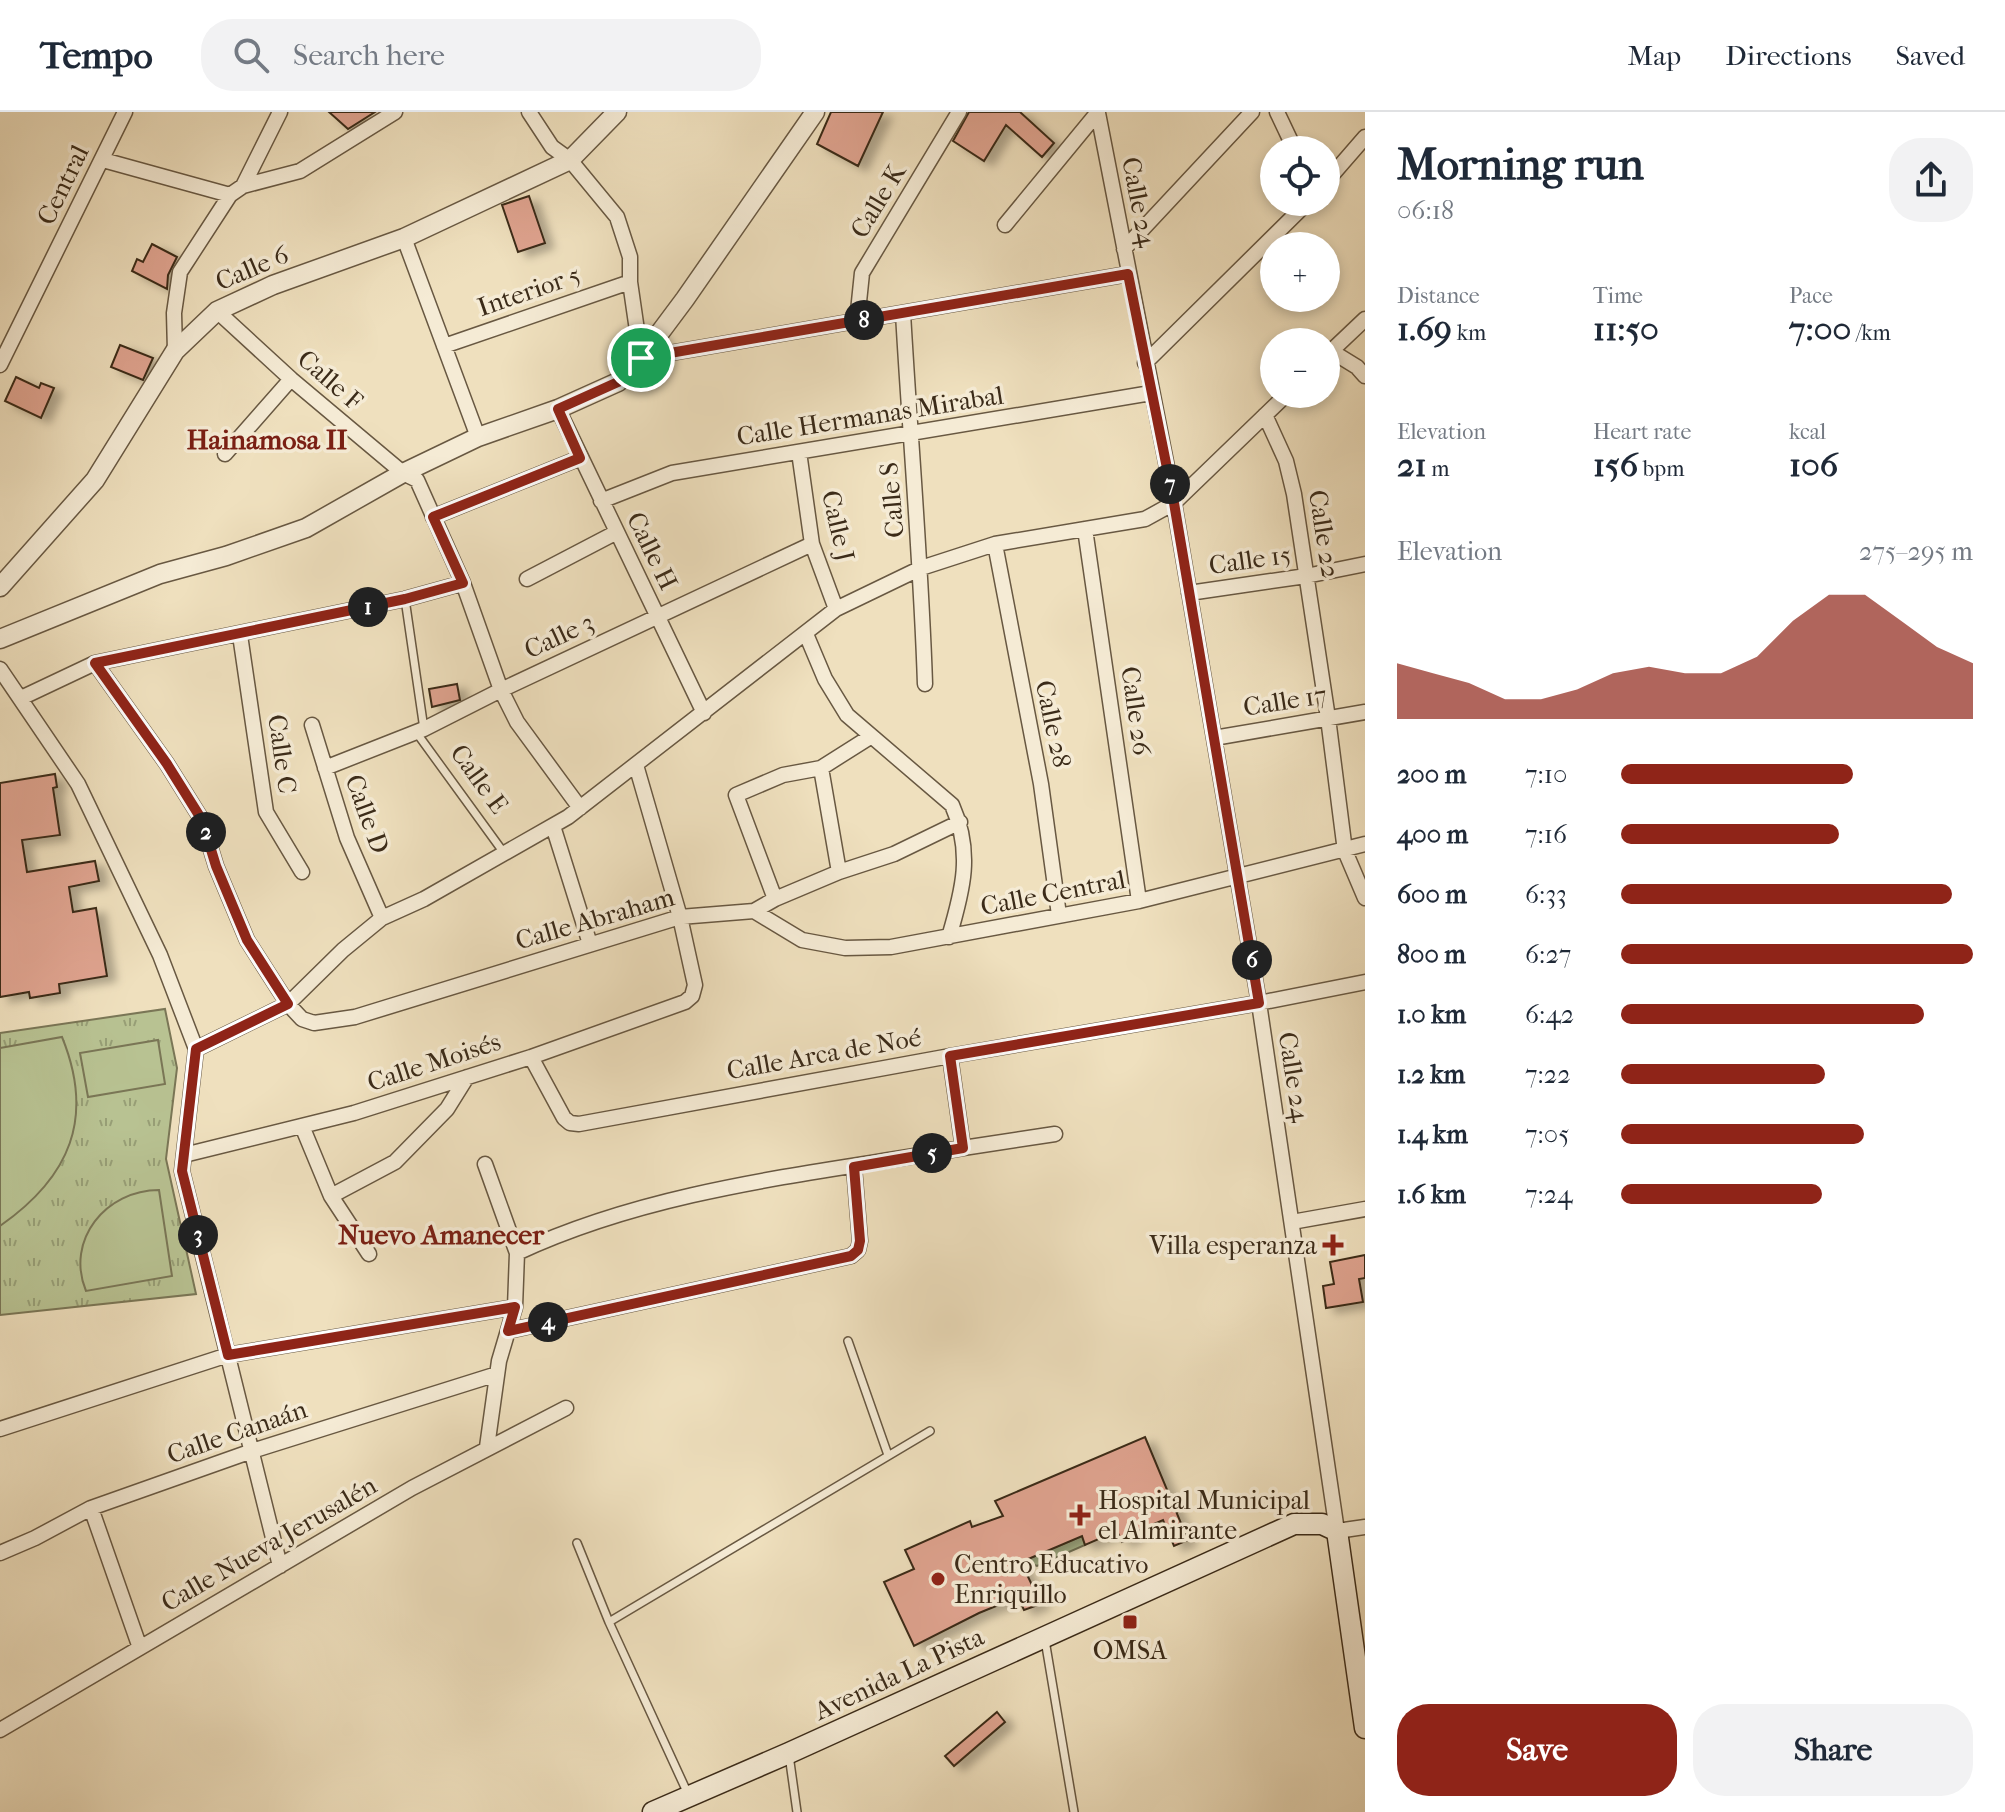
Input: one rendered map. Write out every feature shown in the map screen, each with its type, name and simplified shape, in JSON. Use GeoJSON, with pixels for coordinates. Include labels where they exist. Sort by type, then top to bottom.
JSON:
{"type":"FeatureCollection","features":[{"type":"Feature","properties":{"kind":"main road","name":"Avenida La Pista"},"geometry":{"type":"LineString","coordinates":[[653,1812],[1294,1524],[1322,1524],[1337,1531]]}},
{"type":"Feature","properties":{"kind":"main road"},"geometry":{"type":"LineString","coordinates":[[1337,1531],[1365,1728]]}},
{"type":"Feature","properties":{"kind":"street"},"geometry":{"type":"LineString","coordinates":[[243,186],[280,112]]}},
{"type":"Feature","properties":{"kind":"street"},"geometry":{"type":"LineString","coordinates":[[175,351],[174,313],[180,272],[230,195],[243,186],[300,171],[395,112]]}},
{"type":"Feature","properties":{"kind":"street"},"geometry":{"type":"LineString","coordinates":[[529,112],[552,147],[570,160],[617,217],[630,257],[630,282],[641,358]]}},
{"type":"Feature","properties":{"kind":"street","name":"Calle 6"},"geometry":{"type":"LineString","coordinates":[[0,587],[95,480],[175,351],[217,311],[273,285],[404,238],[570,160],[617,112]]}},
{"type":"Feature","properties":{"kind":"street"},"geometry":{"type":"LineString","coordinates":[[0,639],[160,574],[226,556],[306,528],[410,477],[478,437],[558,409],[618,382],[641,358],[694,286],[815,112]]}},
{"type":"Feature","properties":{"kind":"street","name":"Calle K"},"geometry":{"type":"LineString","coordinates":[[857,321],[862,273],[959,112]]}},
{"type":"Feature","properties":{"kind":"street"},"geometry":{"type":"LineString","coordinates":[[1005,225],[1098,112]]}},
{"type":"Feature","properties":{"kind":"street","name":"Calle 24"},"geometry":{"type":"LineString","coordinates":[[1098,112],[1174,503],[1238,878],[1337,1531]]}},
{"type":"Feature","properties":{"kind":"street"},"geometry":{"type":"LineString","coordinates":[[1124,249],[1252,112]]}},
{"type":"Feature","properties":{"kind":"street"},"geometry":{"type":"LineString","coordinates":[[1277,112],[1288,136]]}},
{"type":"Feature","properties":{"kind":"street","name":"Central"},"geometry":{"type":"LineString","coordinates":[[0,365],[103,160],[121,114]]}},
{"type":"Feature","properties":{"kind":"street"},"geometry":{"type":"LineString","coordinates":[[1340,166],[1365,137]]}},
{"type":"Feature","properties":{"kind":"street"},"geometry":{"type":"LineString","coordinates":[[103,160],[230,195]]}},
{"type":"Feature","properties":{"kind":"street"},"geometry":{"type":"LineString","coordinates":[[1145,363],[1294,216]]}},
{"type":"Feature","properties":{"kind":"street"},"geometry":{"type":"LineString","coordinates":[[404,238],[478,437]]}},
{"type":"Feature","properties":{"kind":"street"},"geometry":{"type":"LineString","coordinates":[[641,358],[1128,274]]}},
{"type":"Feature","properties":{"kind":"street","name":"Interior 5"},"geometry":{"type":"LineString","coordinates":[[444,346],[630,282]]}},
{"type":"Feature","properties":{"kind":"street","name":"Calle F"},"geometry":{"type":"LineString","coordinates":[[217,311],[291,379],[410,477]]}},
{"type":"Feature","properties":{"kind":"street","name":"Calle S"},"geometry":{"type":"LineString","coordinates":[[903,313],[921,568],[925,684]]}},
{"type":"Feature","properties":{"kind":"street"},"geometry":{"type":"LineString","coordinates":[[1340,343],[1365,319]]}},
{"type":"Feature","properties":{"kind":"street"},"geometry":{"type":"LineString","coordinates":[[1340,359],[1357,367],[1365,376]]}},
{"type":"Feature","properties":{"kind":"street"},"geometry":{"type":"LineString","coordinates":[[225,454],[291,379]]}},
{"type":"Feature","properties":{"kind":"street","name":"Calle Hermanas Mirabal"},"geometry":{"type":"LineString","coordinates":[[601,501],[672,473],[1151,393]]}},
{"type":"Feature","properties":{"kind":"street"},"geometry":{"type":"LineString","coordinates":[[196,1049],[288,1004],[343,950],[382,918],[424,899],[580,808],[836,609],[921,568],[995,544],[1145,519],[1174,503],[1272,408]]}},
{"type":"Feature","properties":{"kind":"street","name":"Calle H"},"geometry":{"type":"LineString","coordinates":[[558,409],[704,713]]}},
{"type":"Feature","properties":{"kind":"street","name":"Calle 22"},"geometry":{"type":"LineString","coordinates":[[1265,415],[1286,461],[1294,494],[1345,851],[1365,898]]}},
{"type":"Feature","properties":{"kind":"street","name":"Calle J"},"geometry":{"type":"LineString","coordinates":[[799,452],[812,544],[836,609]]}},
{"type":"Feature","properties":{"kind":"street"},"geometry":{"type":"LineString","coordinates":[[433,517],[580,458]]}},
{"type":"Feature","properties":{"kind":"street"},"geometry":{"type":"LineString","coordinates":[[410,477],[433,517],[463,583],[501,690],[517,722],[580,808]]}},
{"type":"Feature","properties":{"kind":"street","name":"Calle 26"},"geometry":{"type":"LineString","coordinates":[[1085,529],[1139,901]]}},
{"type":"Feature","properties":{"kind":"street"},"geometry":{"type":"LineString","coordinates":[[527,579],[617,532]]}},
{"type":"Feature","properties":{"kind":"street","name":"Calle 3"},"geometry":{"type":"LineString","coordinates":[[325,768],[420,730],[812,544]]}},
{"type":"Feature","properties":{"kind":"street","name":"Calle 28"},"geometry":{"type":"LineString","coordinates":[[995,544],[1041,784],[1059,915]]}},
{"type":"Feature","properties":{"kind":"street","name":"Calle 15"},"geometry":{"type":"LineString","coordinates":[[1189,593],[1365,564]]}},
{"type":"Feature","properties":{"kind":"street"},"geometry":{"type":"LineString","coordinates":[[21,698],[95,663],[240,635],[405,599],[463,583]]}},
{"type":"Feature","properties":{"kind":"street"},"geometry":{"type":"LineString","coordinates":[[806,634],[825,679],[847,715],[952,805],[960,822],[966,868],[962,896],[949,937]]}},
{"type":"Feature","properties":{"kind":"street","name":"Calle C"},"geometry":{"type":"LineString","coordinates":[[240,635],[266,812],[302,872]]}},
{"type":"Feature","properties":{"kind":"street"},"geometry":{"type":"LineString","coordinates":[[95,663],[167,764],[202,820],[216,866],[247,940],[288,1004]]}},
{"type":"Feature","properties":{"kind":"street"},"geometry":{"type":"LineString","coordinates":[[0,669],[78,784],[160,955],[196,1049],[182,1171],[280,1566]]}},
{"type":"Feature","properties":{"kind":"street","name":"Calle 17"},"geometry":{"type":"LineString","coordinates":[[1214,738],[1365,712]]}},
{"type":"Feature","properties":{"kind":"street","name":"Calle D"},"geometry":{"type":"LineString","coordinates":[[312,725],[347,838],[382,918]]}},
{"type":"Feature","properties":{"kind":"street"},"geometry":{"type":"LineString","coordinates":[[775,899],[736,795],[783,775],[821,768],[870,737]]}},
{"type":"Feature","properties":{"kind":"street"},"geometry":{"type":"LineString","coordinates":[[636,765],[680,917]]}},
{"type":"Feature","properties":{"kind":"street"},"geometry":{"type":"LineString","coordinates":[[821,768],[839,872]]}},
{"type":"Feature","properties":{"kind":"street","name":"Calle Abraham"},"geometry":{"type":"LineString","coordinates":[[288,1004],[302,1019],[314,1023],[333,1021],[680,917],[754,911],[839,872],[894,854],[960,822]]}},
{"type":"Feature","properties":{"kind":"street"},"geometry":{"type":"LineString","coordinates":[[553,826],[590,944]]}},
{"type":"Feature","properties":{"kind":"street","name":"Calle Central"},"geometry":{"type":"LineString","coordinates":[[754,911],[802,940],[845,948],[891,947],[1139,901],[1365,844]]}},
{"type":"Feature","properties":{"kind":"street","name":"Calle Moisés"},"geometry":{"type":"LineString","coordinates":[[184,1155],[354,1113],[531,1057],[685,1002],[692,996],[695,985],[680,917]]}},
{"type":"Feature","properties":{"kind":"street","name":"Calle Arca de Noé"},"geometry":{"type":"LineString","coordinates":[[531,1057],[564,1118],[570,1123],[579,1124],[1365,982]]}},
{"type":"Feature","properties":{"kind":"street"},"geometry":{"type":"LineString","coordinates":[[950,1056],[963,1148]]}},
{"type":"Feature","properties":{"kind":"street"},"geometry":{"type":"LineString","coordinates":[[331,1196],[395,1162],[447,1109],[467,1077]]}},
{"type":"Feature","properties":{"kind":"street"},"geometry":{"type":"LineString","coordinates":[[302,1126],[331,1196],[369,1254]]}},
{"type":"Feature","properties":{"kind":"street"},"geometry":{"type":"LineString","coordinates":[[517,1253],[561,1232],[678,1197],[1055,1134]]}},
{"type":"Feature","properties":{"kind":"street"},"geometry":{"type":"LineString","coordinates":[[485,1164],[517,1253],[515,1307],[497,1374],[487,1447]]}},
{"type":"Feature","properties":{"kind":"street"},"geometry":{"type":"LineString","coordinates":[[508,1331],[851,1256],[858,1250],[860,1241],[854,1167]]}},
{"type":"Feature","properties":{"kind":"street"},"geometry":{"type":"LineString","coordinates":[[1292,1222],[1365,1209]]}},
{"type":"Feature","properties":{"kind":"street"},"geometry":{"type":"LineString","coordinates":[[0,1429],[228,1355],[515,1307]]}},
{"type":"Feature","properties":{"kind":"street","name":"Calle Canaán"},"geometry":{"type":"LineString","coordinates":[[0,1553],[91,1508],[252,1451],[497,1374]]}},
{"type":"Feature","properties":{"kind":"street","name":"Calle Nueva Jerusalén"},"geometry":{"type":"LineString","coordinates":[[0,1730],[487,1447],[566,1408]]}},
{"type":"Feature","properties":{"kind":"street"},"geometry":{"type":"LineString","coordinates":[[91,1508],[140,1648]]}},
{"type":"Feature","properties":{"kind":"street"},"geometry":{"type":"LineString","coordinates":[[1337,1531],[1365,1527]]}},
{"type":"Feature","properties":{"kind":"lane","name":"Calle E"},"geometry":{"type":"LineString","coordinates":[[405,599],[420,730],[504,853]]}},
{"type":"Feature","properties":{"kind":"lane"},"geometry":{"type":"LineString","coordinates":[[848,1341],[888,1455]]}},
{"type":"Feature","properties":{"kind":"lane"},"geometry":{"type":"LineString","coordinates":[[609,1622],[930,1431]]}},
{"type":"Feature","properties":{"kind":"lane"},"geometry":{"type":"LineString","coordinates":[[577,1543],[609,1622],[688,1796]]}},
{"type":"Feature","properties":{"kind":"lane"},"geometry":{"type":"LineString","coordinates":[[1045,1635],[1074,1812]]}},
{"type":"Feature","properties":{"kind":"lane"},"geometry":{"type":"LineString","coordinates":[[789,1753],[797,1812]]}},
{"type":"Feature","properties":{"kind":"green space"},"geometry":{"type":"Polygon","coordinates":[[[165,1009],[177,1068],[166,1159],[196,1294],[0,1315],[0,1033],[165,1009]]]}},
{"type":"Feature","properties":{"kind":"green space"},"geometry":{"type":"Polygon","coordinates":[[[62,1037],[72,1066],[76,1094],[70,1144],[44,1187],[0,1226],[0,1048],[62,1037]]]}},
{"type":"Feature","properties":{"kind":"green space"},"geometry":{"type":"Polygon","coordinates":[[[158,1040],[165,1084],[88,1097],[80,1053],[158,1040]]]}},
{"type":"Feature","properties":{"kind":"green space"},"geometry":{"type":"Polygon","coordinates":[[[159,1190],[172,1276],[86,1291],[81,1272],[81,1254],[95,1221],[122,1199],[140,1192],[159,1190]]]}},
{"type":"Feature","properties":{"kind":"green space"},"geometry":{"type":"Polygon","coordinates":[[[1082,1536],[1085,1545],[1037,1566],[1029,1563],[1028,1559],[1082,1536]]]}},
{"type":"Feature","properties":{"kind":"building"},"geometry":{"type":"Polygon","coordinates":[[[329,112],[375,112],[348,129],[329,112]]]}},
{"type":"Feature","properties":{"kind":"building"},"geometry":{"type":"Polygon","coordinates":[[[831,112],[883,112],[858,166],[817,144],[831,112]]]}},
{"type":"Feature","properties":{"kind":"building"},"geometry":{"type":"Polygon","coordinates":[[[969,112],[1020,112],[1054,143],[1042,157],[1006,125],[984,161],[953,141],[969,112]]]}},
{"type":"Feature","properties":{"kind":"building"},"geometry":{"type":"Polygon","coordinates":[[[529,196],[545,243],[518,252],[502,205],[529,196]]]}},
{"type":"Feature","properties":{"kind":"building"},"geometry":{"type":"Polygon","coordinates":[[[152,244],[177,257],[168,275],[167,289],[132,271],[137,259],[143,262],[152,244]]]}},
{"type":"Feature","properties":{"kind":"building"},"geometry":{"type":"Polygon","coordinates":[[[120,345],[153,358],[143,380],[111,367],[120,345]]]}},
{"type":"Feature","properties":{"kind":"building"},"geometry":{"type":"Polygon","coordinates":[[[16,377],[39,388],[41,383],[54,388],[41,418],[5,401],[16,377]]]}},
{"type":"Feature","properties":{"kind":"building"},"geometry":{"type":"Polygon","coordinates":[[[457,684],[460,700],[432,707],[429,689],[457,684]]]}},
{"type":"Feature","properties":{"kind":"building"},"geometry":{"type":"Polygon","coordinates":[[[55,774],[57,787],[53,788],[60,835],[22,840],[27,872],[95,861],[99,881],[69,887],[73,912],[96,908],[107,976],[59,984],[60,993],[30,998],[29,992],[0,997],[0,783],[55,774]]]}},
{"type":"Feature","properties":{"kind":"building"},"geometry":{"type":"Polygon","coordinates":[[[1365,1255],[1365,1278],[1359,1279],[1363,1302],[1326,1308],[1323,1286],[1334,1284],[1330,1262],[1365,1255]]]}},
{"type":"Feature","properties":{"kind":"building"},"geometry":{"type":"Polygon","coordinates":[[[1145,1437],[1188,1540],[1174,1546],[1163,1520],[1133,1533],[1134,1537],[1122,1542],[1117,1531],[1085,1545],[1082,1536],[1021,1562],[1041,1604],[1024,1610],[1018,1597],[914,1646],[884,1582],[914,1569],[905,1550],[970,1521],[972,1527],[1003,1516],[995,1501],[1145,1437]]]}},
{"type":"Feature","properties":{"kind":"building"},"geometry":{"type":"Polygon","coordinates":[[[997,1712],[1005,1722],[954,1766],[945,1756],[997,1712]]]}},
{"type":"Feature","properties":{"kind":"place","name":"Villa esperanza"},"geometry":{"type":"Point","coordinates":[1333,1245]}},
{"type":"Feature","properties":{"kind":"place","name":"Hospital Municipal el Almirante"},"geometry":{"type":"Point","coordinates":[1080,1515]}},
{"type":"Feature","properties":{"kind":"place","name":"Centro Educativo Enriquillo"},"geometry":{"type":"Point","coordinates":[938,1579]}},
{"type":"Feature","properties":{"kind":"place","name":"OMSA"},"geometry":{"type":"Point","coordinates":[1130,1622]}},
{"type":"Feature","properties":{"kind":"district","name":"Hainamosa II"},"geometry":{"type":"Point","coordinates":[267,439]}},
{"type":"Feature","properties":{"kind":"district","name":"Nuevo Amanecer"},"geometry":{"type":"Point","coordinates":[441,1234]}},
{"type":"Feature","properties":{"kind":"route"},"geometry":{"type":"LineString","coordinates":[[1128,274],[1174,503],[1259,1003],[950,1056],[963,1148],[854,1167],[860,1241],[858,1250],[851,1256],[508,1331],[515,1307],[228,1355],[182,1171],[196,1049],[288,1004],[247,940],[216,866],[202,820],[167,764],[95,663],[240,635],[405,599],[463,583],[433,517],[580,458],[558,409],[618,382],[641,358],[1128,274]]}}]}
